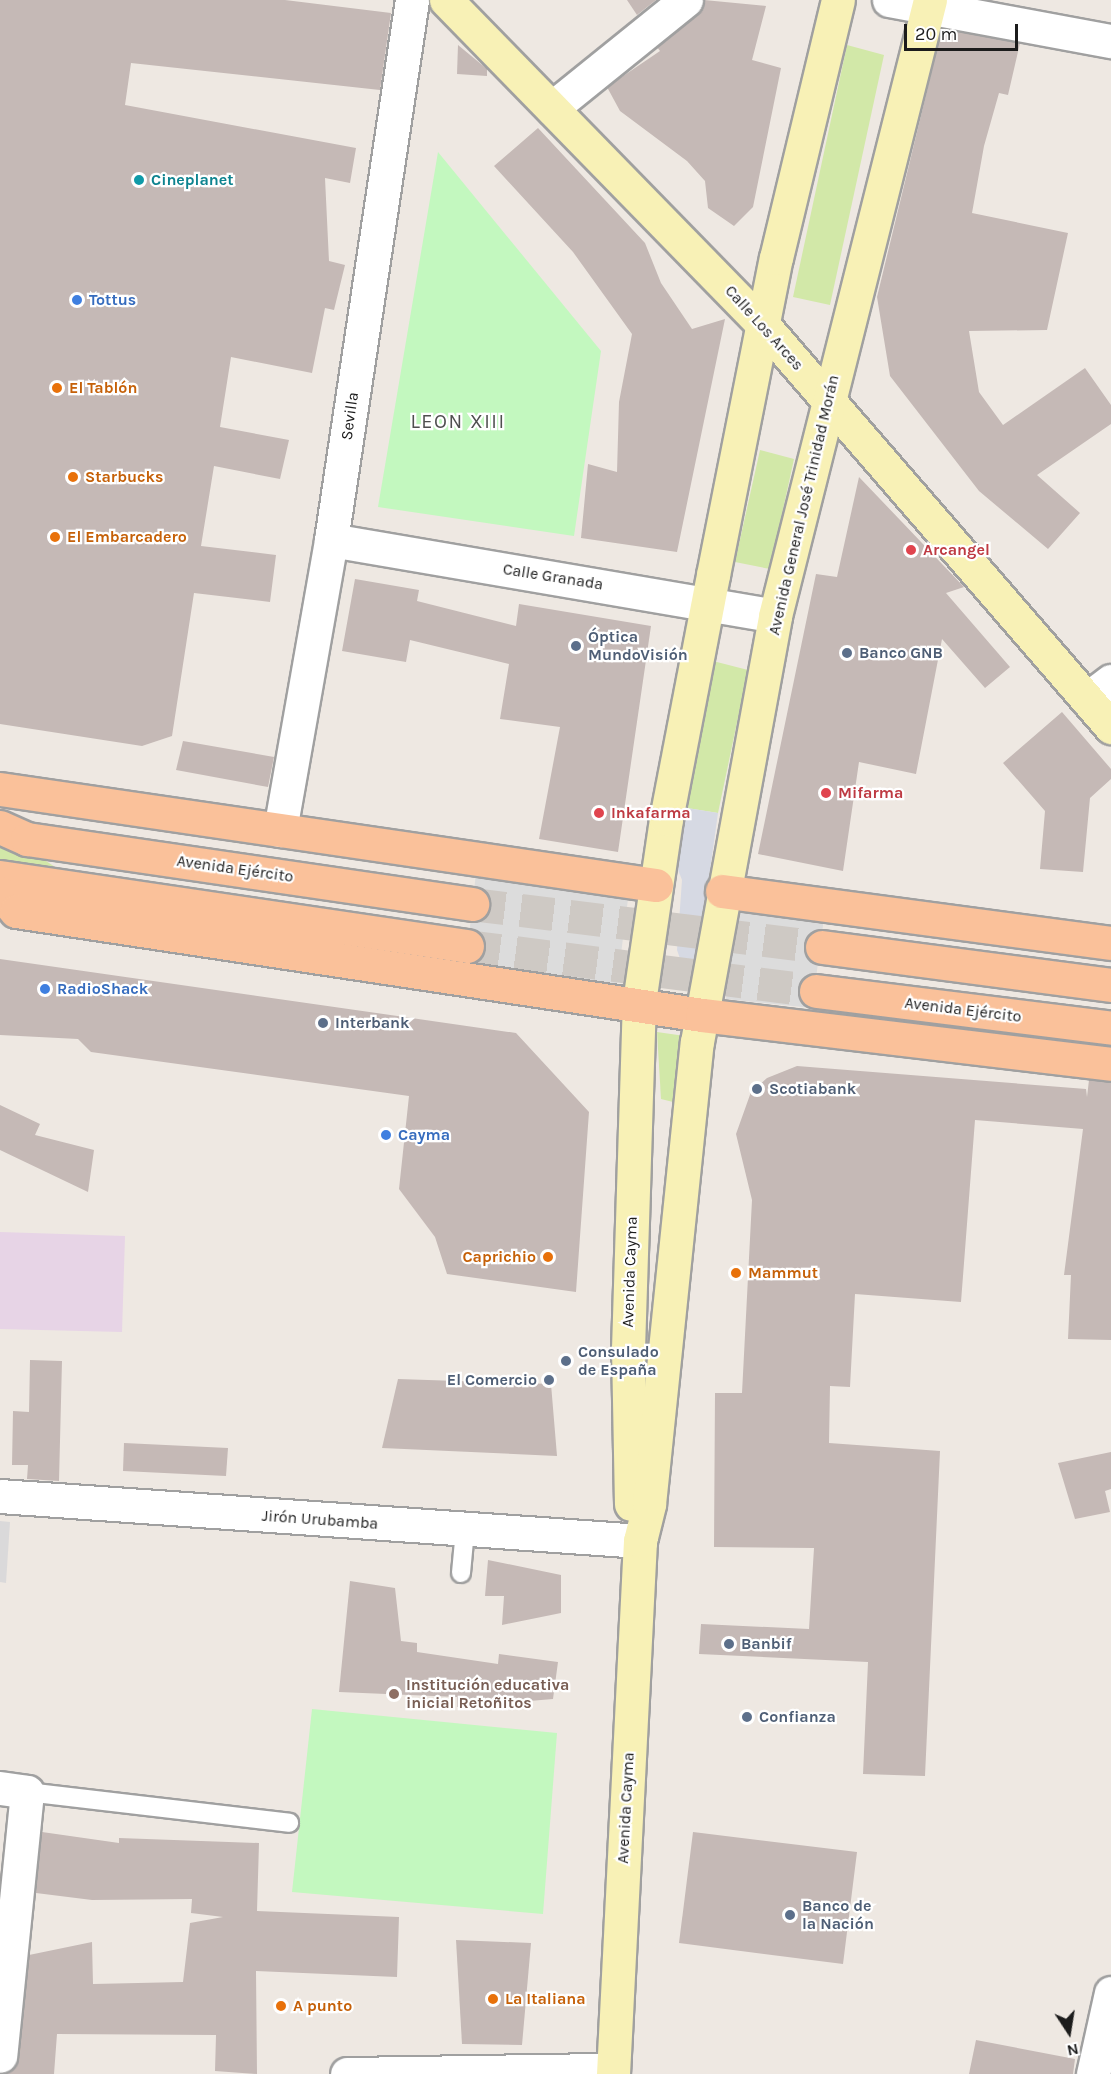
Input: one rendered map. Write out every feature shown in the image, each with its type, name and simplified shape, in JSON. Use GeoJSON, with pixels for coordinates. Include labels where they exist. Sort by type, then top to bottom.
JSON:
{"type":"FeatureCollection","features":[{"type":"Feature","properties":{"kind":"main road","name":"Calle Los Arces"},"geometry":{"type":"LineString","coordinates":[[446,0],[763,325],[827,399],[1099,690],[1111,727]]}},
{"type":"Feature","properties":{"kind":"main road"},"geometry":{"type":"LineString","coordinates":[[639,1002],[656,885],[708,603],[763,325],[838,0]]}},
{"type":"Feature","properties":{"kind":"main road","name":"Avenida General José Trinidad Morán"},"geometry":{"type":"LineString","coordinates":[[702,1015],[722,891],[775,616],[827,399],[929,5]]}},
{"type":"Feature","properties":{"kind":"main road"},"geometry":{"type":"LineString","coordinates":[[0,789],[656,885]]}},
{"type":"Feature","properties":{"kind":"main road","name":"Avenida Ejército"},"geometry":{"type":"LineString","coordinates":[[0,827],[27,839],[472,904]]}},
{"type":"Feature","properties":{"kind":"main road"},"geometry":{"type":"LineString","coordinates":[[0,877],[467,946]]}},
{"type":"Feature","properties":{"kind":"main road"},"geometry":{"type":"LineString","coordinates":[[722,891],[1111,943]]}},
{"type":"Feature","properties":{"kind":"main road"},"geometry":{"type":"LineString","coordinates":[[0,893],[16,911],[639,1002],[702,1015],[1111,1064]]}},
{"type":"Feature","properties":{"kind":"main road"},"geometry":{"type":"LineString","coordinates":[[822,947],[1111,985]]}},
{"type":"Feature","properties":{"kind":"main road","name":"Avenida Ejército"},"geometry":{"type":"LineString","coordinates":[[816,991],[1111,1028]]}},
{"type":"Feature","properties":{"kind":"main road","name":"Avenida Cayma"},"geometry":{"type":"LineString","coordinates":[[639,1002],[628,1349],[631,1504],[640,1541]]}},
{"type":"Feature","properties":{"kind":"main road","name":"Avenida Cayma"},"geometry":{"type":"LineString","coordinates":[[613,2072],[640,1541],[649,1504],[702,1015]]}},
{"type":"Feature","properties":{"kind":"street","name":"Sevilla"},"geometry":{"type":"LineString","coordinates":[[280,830],[331,540],[412,0]]}},
{"type":"Feature","properties":{"kind":"street"},"geometry":{"type":"LineString","coordinates":[[552,108],[686,0]]}},
{"type":"Feature","properties":{"kind":"street"},"geometry":{"type":"LineString","coordinates":[[889,0],[929,5],[1111,41]]}},
{"type":"Feature","properties":{"kind":"street","name":"Calle Granada"},"geometry":{"type":"LineString","coordinates":[[331,540],[775,616]]}},
{"type":"Feature","properties":{"kind":"street","name":"Jirón Urubamba"},"geometry":{"type":"LineString","coordinates":[[0,1496],[640,1541]]}},
{"type":"Feature","properties":{"kind":"street"},"geometry":{"type":"LineString","coordinates":[[0,2056],[14,1790]]}},
{"type":"Feature","properties":{"kind":"street"},"geometry":{"type":"LineString","coordinates":[[1094,2074],[1111,1993]]}},
{"type":"Feature","properties":{"kind":"street"},"geometry":{"type":"LineString","coordinates":[[347,2074],[613,2072]]}},
{"type":"Feature","properties":{"kind":"lane"},"geometry":{"type":"LineString","coordinates":[[461,1573],[465,1530]]}},
{"type":"Feature","properties":{"kind":"lane"},"geometry":{"type":"LineString","coordinates":[[14,1790],[289,1823]]}},
{"type":"Feature","properties":{"kind":"shaded area"},"geometry":{"type":"Polygon","coordinates":[[[681,807],[718,813],[699,949],[689,968],[683,967],[677,950],[682,880],[673,857],[681,807]]]}},
{"type":"Feature","properties":{"kind":"shaded area"},"geometry":{"type":"Polygon","coordinates":[[[476,873],[628,899],[617,985],[466,963],[476,873]]]}},
{"type":"Feature","properties":{"kind":"shaded area"},"geometry":{"type":"Polygon","coordinates":[[[738,908],[824,918],[812,1008],[726,999],[738,908]]]}},
{"type":"Feature","properties":{"kind":"shaded area"},"geometry":{"type":"Polygon","coordinates":[[[0,1232],[125,1236],[122,1332],[0,1329],[0,1232]]]}},
{"type":"Feature","properties":{"kind":"shaded area"},"geometry":{"type":"Polygon","coordinates":[[[0,1521],[10,1522],[6,1583],[0,1582],[0,1521]]]}},
{"type":"Feature","properties":{"kind":"green space"},"geometry":{"type":"Polygon","coordinates":[[[847,45],[884,55],[830,305],[793,297],[847,45]]]}},
{"type":"Feature","properties":{"kind":"green space"},"geometry":{"type":"Polygon","coordinates":[[[438,152],[601,351],[574,536],[378,507],[438,152]]]}},
{"type":"Feature","properties":{"kind":"green space"},"geometry":{"type":"Polygon","coordinates":[[[760,450],[794,459],[770,569],[735,562],[760,450]]]}},
{"type":"Feature","properties":{"kind":"green space"},"geometry":{"type":"Polygon","coordinates":[[[713,661],[748,670],[718,813],[681,807],[713,661]]]}},
{"type":"Feature","properties":{"kind":"green space"},"geometry":{"type":"Polygon","coordinates":[[[0,847],[40,857],[58,869],[0,865],[0,847]]]}},
{"type":"Feature","properties":{"kind":"green space"},"geometry":{"type":"Polygon","coordinates":[[[657,1032],[685,1036],[673,1102],[661,1099],[657,1032]]]}},
{"type":"Feature","properties":{"kind":"green space"},"geometry":{"type":"Polygon","coordinates":[[[312,1709],[557,1733],[543,1914],[292,1892],[312,1709]]]}},
{"type":"Feature","properties":{"kind":"building"},"geometry":{"type":"Polygon","coordinates":[[[0,0],[285,0],[391,13],[380,90],[131,63],[125,105],[356,148],[350,183],[325,178],[329,261],[345,265],[334,310],[325,308],[312,373],[231,357],[220,427],[289,440],[280,479],[214,466],[201,546],[276,555],[270,602],[194,593],[172,736],[142,746],[0,724],[0,0]]]}},
{"type":"Feature","properties":{"kind":"building"},"geometry":{"type":"Polygon","coordinates":[[[627,0],[656,0],[637,15],[627,0]]]}},
{"type":"Feature","properties":{"kind":"building"},"geometry":{"type":"Polygon","coordinates":[[[704,0],[766,6],[752,60],[781,68],[753,207],[734,226],[708,208],[705,181],[687,161],[620,111],[607,87],[660,51],[657,47],[698,14],[704,0]]]}},
{"type":"Feature","properties":{"kind":"building"},"geometry":{"type":"Polygon","coordinates":[[[942,29],[1020,43],[1008,95],[999,93],[984,146],[972,213],[1068,233],[1047,330],[969,331],[979,392],[1003,425],[1085,368],[1111,405],[1111,424],[1037,475],[1080,513],[1048,549],[979,491],[890,376],[877,297],[942,29]]]}},
{"type":"Feature","properties":{"kind":"building"},"geometry":{"type":"Polygon","coordinates":[[[458,45],[487,69],[487,76],[457,74],[458,45]]]}},
{"type":"Feature","properties":{"kind":"building"},"geometry":{"type":"Polygon","coordinates":[[[538,128],[645,243],[661,283],[692,329],[725,319],[677,552],[581,538],[588,464],[617,472],[619,402],[632,334],[573,252],[494,166],[538,128]]]}},
{"type":"Feature","properties":{"kind":"building"},"geometry":{"type":"Polygon","coordinates":[[[859,477],[964,587],[946,593],[1010,667],[985,688],[942,639],[916,774],[859,762],[843,871],[758,854],[816,574],[837,577],[859,477]]]}},
{"type":"Feature","properties":{"kind":"building"},"geometry":{"type":"Polygon","coordinates":[[[355,579],[419,590],[417,601],[516,626],[519,604],[651,626],[618,852],[539,839],[560,727],[500,719],[509,664],[410,640],[406,662],[342,651],[355,579]]]}},
{"type":"Feature","properties":{"kind":"building"},"geometry":{"type":"Polygon","coordinates":[[[1062,712],[1111,769],[1111,779],[1090,798],[1083,872],[1040,869],[1045,811],[1003,763],[1062,712]]]}},
{"type":"Feature","properties":{"kind":"building"},"geometry":{"type":"Polygon","coordinates":[[[183,741],[274,757],[268,787],[176,770],[183,741]]]}},
{"type":"Feature","properties":{"kind":"building"},"geometry":{"type":"Polygon","coordinates":[[[0,959],[516,1033],[589,1112],[576,1292],[447,1274],[435,1237],[399,1189],[409,1096],[91,1052],[78,1039],[0,1035],[0,959]]]}},
{"type":"Feature","properties":{"kind":"building"},"geometry":{"type":"Polygon","coordinates":[[[797,1066],[1086,1089],[1087,1097],[1089,1080],[1111,1082],[1111,1340],[1068,1339],[1071,1275],[1064,1275],[1083,1129],[975,1120],[961,1302],[855,1294],[850,1387],[830,1386],[829,1443],[940,1451],[925,1776],[863,1774],[868,1662],[699,1654],[701,1624],[809,1629],[814,1548],[714,1547],[715,1393],[742,1393],[752,1200],[736,1134],[751,1092],[767,1078],[797,1066]]]}},
{"type":"Feature","properties":{"kind":"building"},"geometry":{"type":"Polygon","coordinates":[[[0,1105],[40,1124],[35,1135],[94,1150],[88,1192],[0,1150],[0,1105]]]}},
{"type":"Feature","properties":{"kind":"building"},"geometry":{"type":"Polygon","coordinates":[[[30,1360],[62,1361],[59,1481],[27,1479],[28,1465],[12,1465],[13,1411],[29,1412],[30,1360]]]}},
{"type":"Feature","properties":{"kind":"building"},"geometry":{"type":"Polygon","coordinates":[[[398,1379],[551,1384],[557,1456],[382,1448],[398,1379]]]}},
{"type":"Feature","properties":{"kind":"building"},"geometry":{"type":"Polygon","coordinates":[[[124,1443],[228,1448],[226,1476],[123,1471],[124,1443]]]}},
{"type":"Feature","properties":{"kind":"building"},"geometry":{"type":"Polygon","coordinates":[[[1111,1452],[1111,1489],[1105,1491],[1110,1512],[1075,1519],[1058,1463],[1111,1452]]]}},
{"type":"Feature","properties":{"kind":"building"},"geometry":{"type":"Polygon","coordinates":[[[488,1560],[561,1575],[561,1613],[502,1625],[504,1596],[485,1596],[488,1560]]]}},
{"type":"Feature","properties":{"kind":"building"},"geometry":{"type":"Polygon","coordinates":[[[350,1581],[395,1588],[401,1641],[417,1643],[417,1652],[498,1664],[499,1654],[558,1662],[553,1699],[457,1707],[457,1697],[339,1692],[350,1581]]]}},
{"type":"Feature","properties":{"kind":"building"},"geometry":{"type":"Polygon","coordinates":[[[42,1832],[119,1843],[119,1838],[259,1843],[257,1911],[399,1917],[397,1977],[256,1971],[257,2074],[215,2071],[216,2035],[57,2034],[54,2074],[3,2074],[19,2058],[29,1955],[92,1942],[93,1984],[183,1982],[190,1923],[223,1917],[191,1913],[192,1899],[92,1900],[36,1893],[42,1832]]]}},
{"type":"Feature","properties":{"kind":"building"},"geometry":{"type":"Polygon","coordinates":[[[693,1832],[857,1852],[843,1964],[679,1943],[693,1832]]]}},
{"type":"Feature","properties":{"kind":"building"},"geometry":{"type":"Polygon","coordinates":[[[456,1940],[531,1943],[522,2045],[462,2044],[456,1940]]]}},
{"type":"Feature","properties":{"kind":"building"},"geometry":{"type":"Polygon","coordinates":[[[976,2040],[1075,2059],[1073,2074],[969,2074],[976,2040]]]}},
{"type":"Feature","properties":{"kind":"tunnel"},"geometry":{"type":"LineString","coordinates":[[472,904],[822,947]]}},
{"type":"Feature","properties":{"kind":"tunnel"},"geometry":{"type":"LineString","coordinates":[[467,946],[816,991]]}},
{"type":"Feature","properties":{"kind":"place","name":"Cineplanet"},"geometry":{"type":"Point","coordinates":[139,180]}},
{"type":"Feature","properties":{"kind":"place","name":"Tottus"},"geometry":{"type":"Point","coordinates":[77,300]}},
{"type":"Feature","properties":{"kind":"place","name":"El Tablón"},"geometry":{"type":"Point","coordinates":[57,388]}},
{"type":"Feature","properties":{"kind":"place","name":"Starbucks"},"geometry":{"type":"Point","coordinates":[73,477]}},
{"type":"Feature","properties":{"kind":"place","name":"El Embarcadero"},"geometry":{"type":"Point","coordinates":[55,537]}},
{"type":"Feature","properties":{"kind":"place","name":"Arcangel"},"geometry":{"type":"Point","coordinates":[911,550]}},
{"type":"Feature","properties":{"kind":"place","name":"Óptica MundoVisión"},"geometry":{"type":"Point","coordinates":[576,646]}},
{"type":"Feature","properties":{"kind":"place","name":"Banco GNB"},"geometry":{"type":"Point","coordinates":[847,653]}},
{"type":"Feature","properties":{"kind":"place","name":"Mifarma"},"geometry":{"type":"Point","coordinates":[826,793]}},
{"type":"Feature","properties":{"kind":"place","name":"Inkafarma"},"geometry":{"type":"Point","coordinates":[599,813]}},
{"type":"Feature","properties":{"kind":"place","name":"RadioShack"},"geometry":{"type":"Point","coordinates":[45,989]}},
{"type":"Feature","properties":{"kind":"place","name":"Interbank"},"geometry":{"type":"Point","coordinates":[323,1023]}},
{"type":"Feature","properties":{"kind":"place","name":"Scotiabank"},"geometry":{"type":"Point","coordinates":[757,1089]}},
{"type":"Feature","properties":{"kind":"place","name":"Cayma"},"geometry":{"type":"Point","coordinates":[386,1135]}},
{"type":"Feature","properties":{"kind":"place","name":"Caprichio"},"geometry":{"type":"Point","coordinates":[548,1257]}},
{"type":"Feature","properties":{"kind":"place","name":"Mammut"},"geometry":{"type":"Point","coordinates":[736,1273]}},
{"type":"Feature","properties":{"kind":"place","name":"Consulado de España"},"geometry":{"type":"Point","coordinates":[566,1361]}},
{"type":"Feature","properties":{"kind":"place","name":"El Comercio"},"geometry":{"type":"Point","coordinates":[549,1380]}},
{"type":"Feature","properties":{"kind":"place","name":"Banbif"},"geometry":{"type":"Point","coordinates":[729,1644]}},
{"type":"Feature","properties":{"kind":"place","name":"Institución educativa inicial Retoñitos"},"geometry":{"type":"Point","coordinates":[394,1694]}},
{"type":"Feature","properties":{"kind":"place","name":"Confianza"},"geometry":{"type":"Point","coordinates":[747,1717]}},
{"type":"Feature","properties":{"kind":"place","name":"Banco de la Nación"},"geometry":{"type":"Point","coordinates":[790,1915]}},
{"type":"Feature","properties":{"kind":"place","name":"La Italiana"},"geometry":{"type":"Point","coordinates":[493,1999]}},
{"type":"Feature","properties":{"kind":"place","name":"A punto"},"geometry":{"type":"Point","coordinates":[281,2006]}},
{"type":"Feature","properties":{"kind":"district","name":"LEON XIII"},"geometry":{"type":"Point","coordinates":[458,421]}}]}
